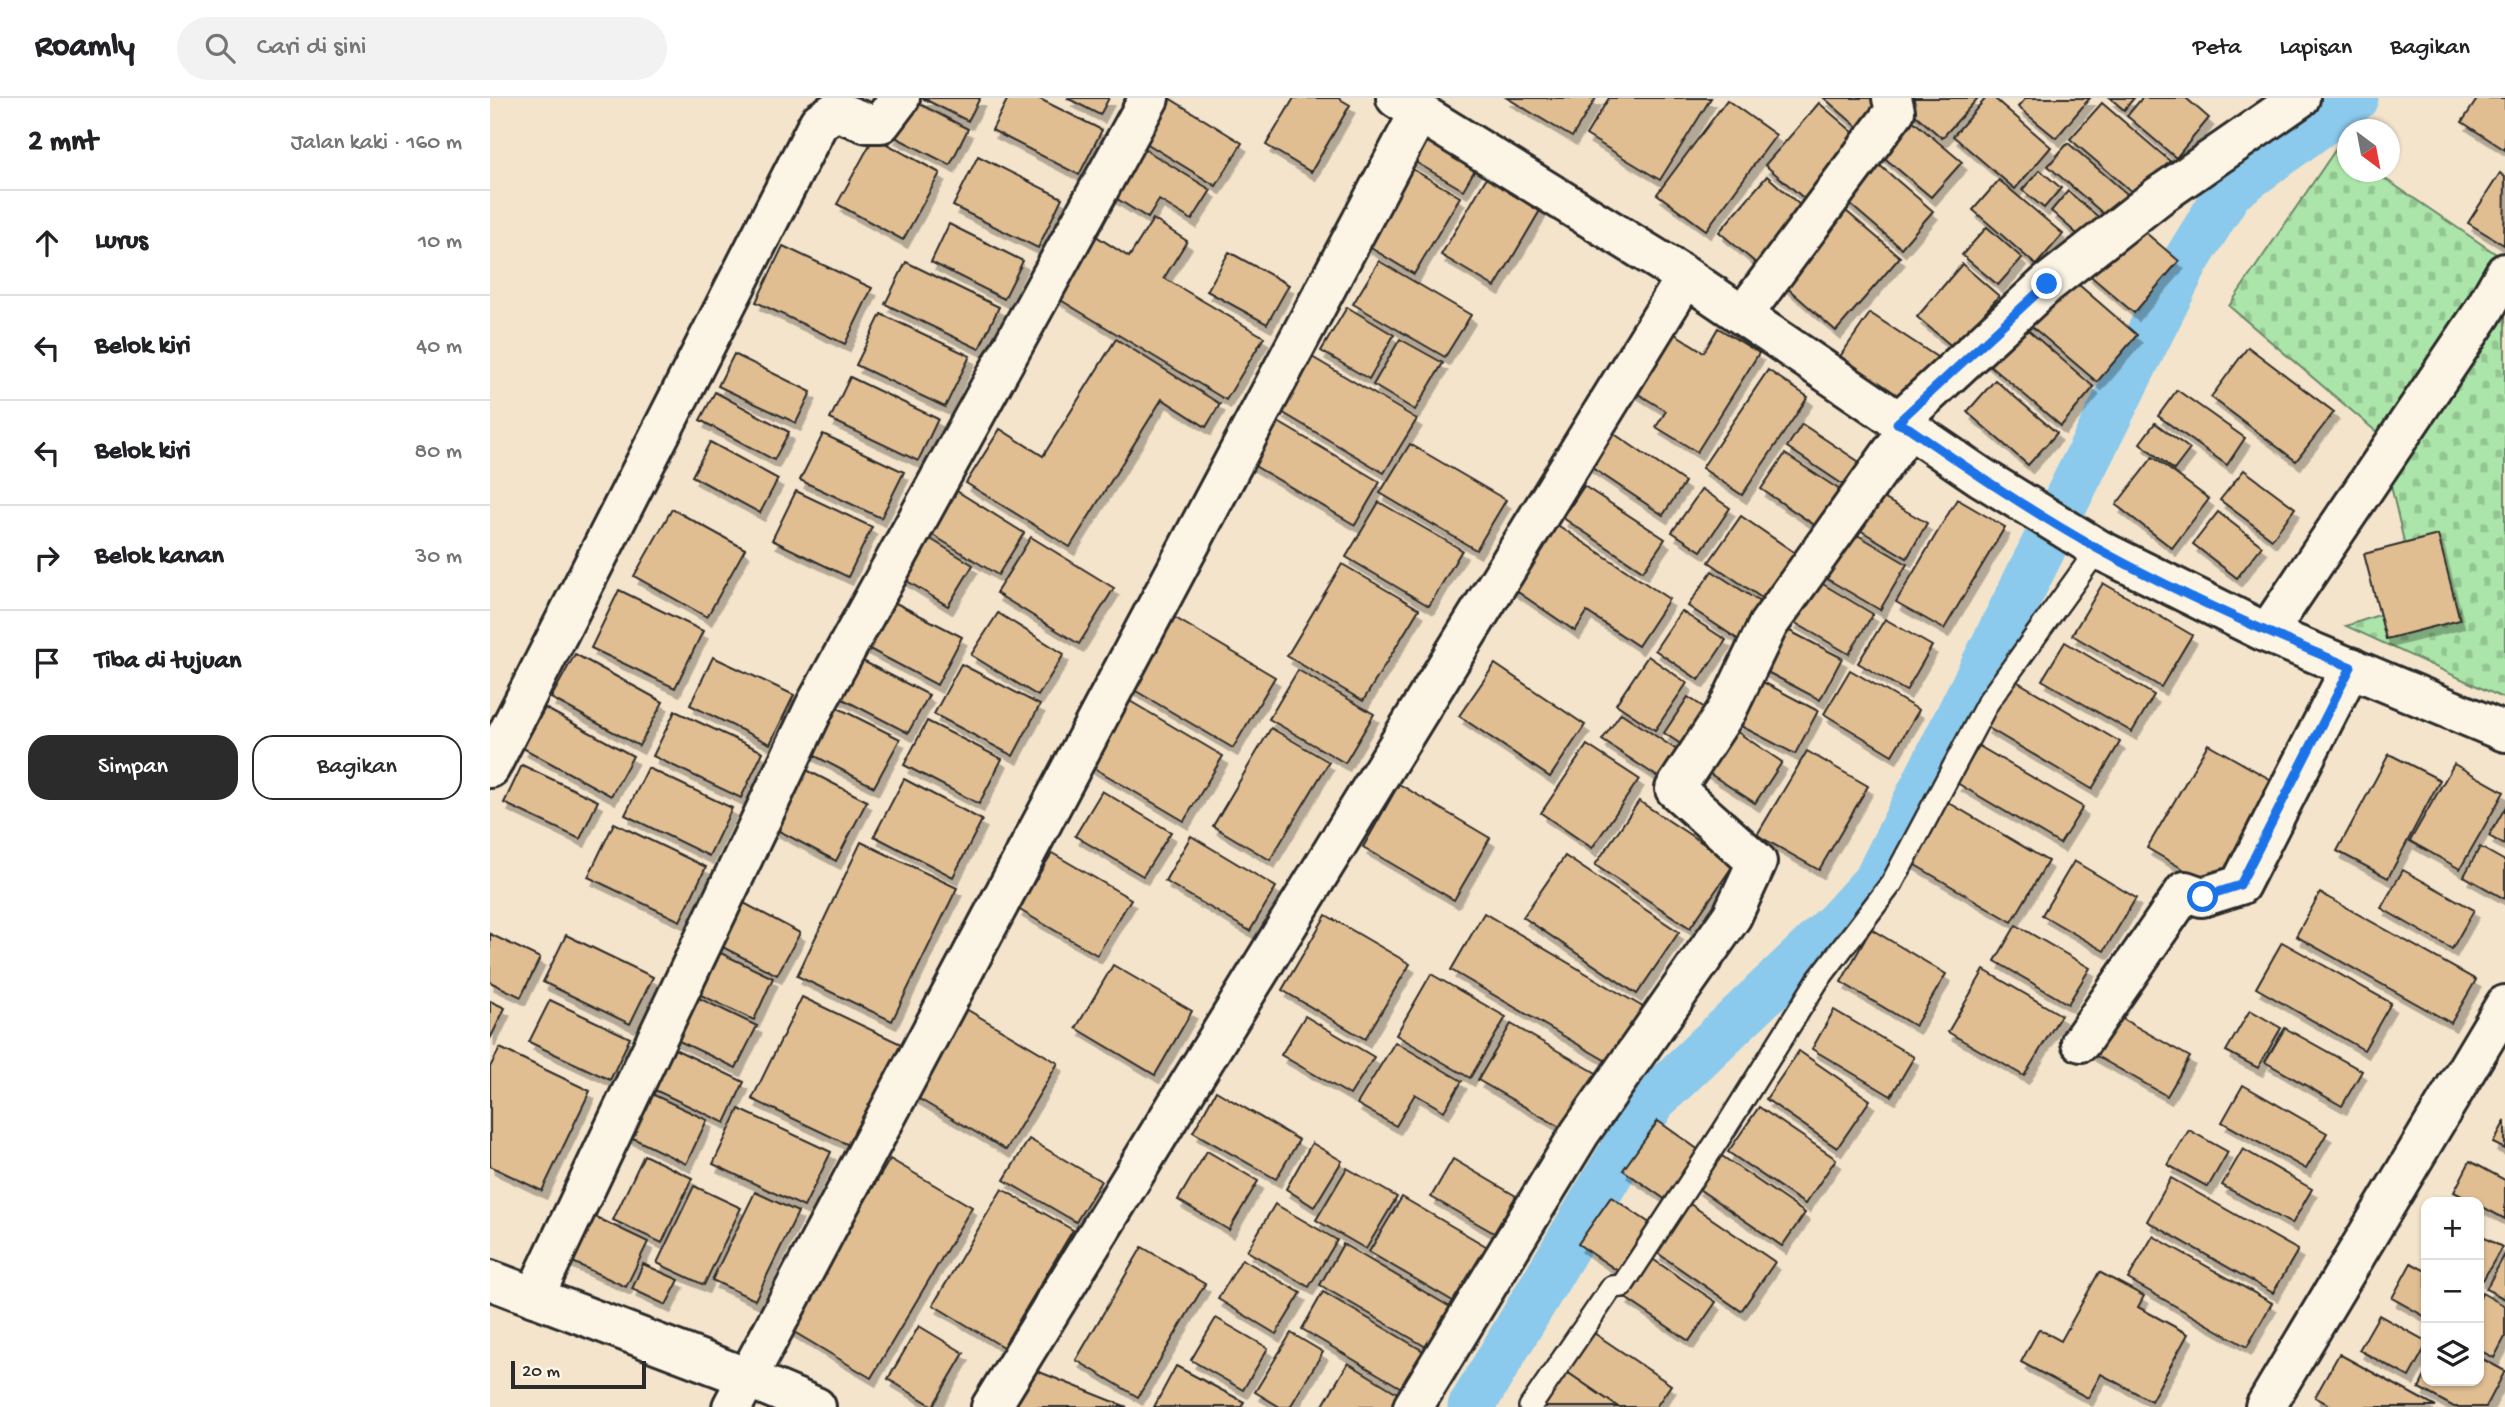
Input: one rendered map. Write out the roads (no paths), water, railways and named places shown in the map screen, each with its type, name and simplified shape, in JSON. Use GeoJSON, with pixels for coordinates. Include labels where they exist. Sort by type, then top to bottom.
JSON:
{"type":"FeatureCollection","features":[{"type":"Feature","properties":{"kind":"street"},"geometry":{"type":"LineString","coordinates":[[490,768],[819,122],[836,111],[867,123],[881,123],[900,98]]}},
{"type":"Feature","properties":{"kind":"street"},"geometry":{"type":"LineString","coordinates":[[534,1297],[815,706],[1149,98]]}},
{"type":"Feature","properties":{"kind":"street"},"geometry":{"type":"LineString","coordinates":[[1743,315],[1895,111],[1892,98]]}},
{"type":"Feature","properties":{"kind":"street"},"geometry":{"type":"LineString","coordinates":[[1413,1407],[1580,1133],[1732,916],[1757,862],[1675,789],[1727,710],[1768,625],[1903,425],[2047,284],[2160,195],[2300,98]]}},
{"type":"Feature","properties":{"kind":"street"},"geometry":{"type":"LineString","coordinates":[[740,1393],[1408,105],[1686,277],[1981,477],[2098,549],[2267,633],[2505,731]]}},
{"type":"Feature","properties":{"kind":"street"},"geometry":{"type":"LineString","coordinates":[[2267,633],[2481,315],[2505,274]]}},
{"type":"Feature","properties":{"kind":"street"},"geometry":{"type":"LineString","coordinates":[[991,1407],[1686,277]]}},
{"type":"Feature","properties":{"kind":"street"},"geometry":{"type":"LineString","coordinates":[[2081,1042],[2185,891],[2203,897],[2240,885],[2351,667]]}},
{"type":"Feature","properties":{"kind":"street"},"geometry":{"type":"LineString","coordinates":[[2265,1407],[2505,1005]]}},
{"type":"Feature","properties":{"kind":"street"},"geometry":{"type":"LineString","coordinates":[[490,1280],[534,1297],[740,1393],[816,1407]]}},
{"type":"Feature","properties":{"kind":"lane"},"geometry":{"type":"LineString","coordinates":[[1530,1407],[1612,1287],[1622,1286],[1818,980],[1892,883],[1987,702],[2098,549]]}},
{"type":"Feature","properties":{"kind":"waterway"},"geometry":{"type":"LineString","coordinates":[[1471,1407],[1654,1099],[1838,923],[1877,880],[2186,261],[2229,191],[2355,98]]}}]}
